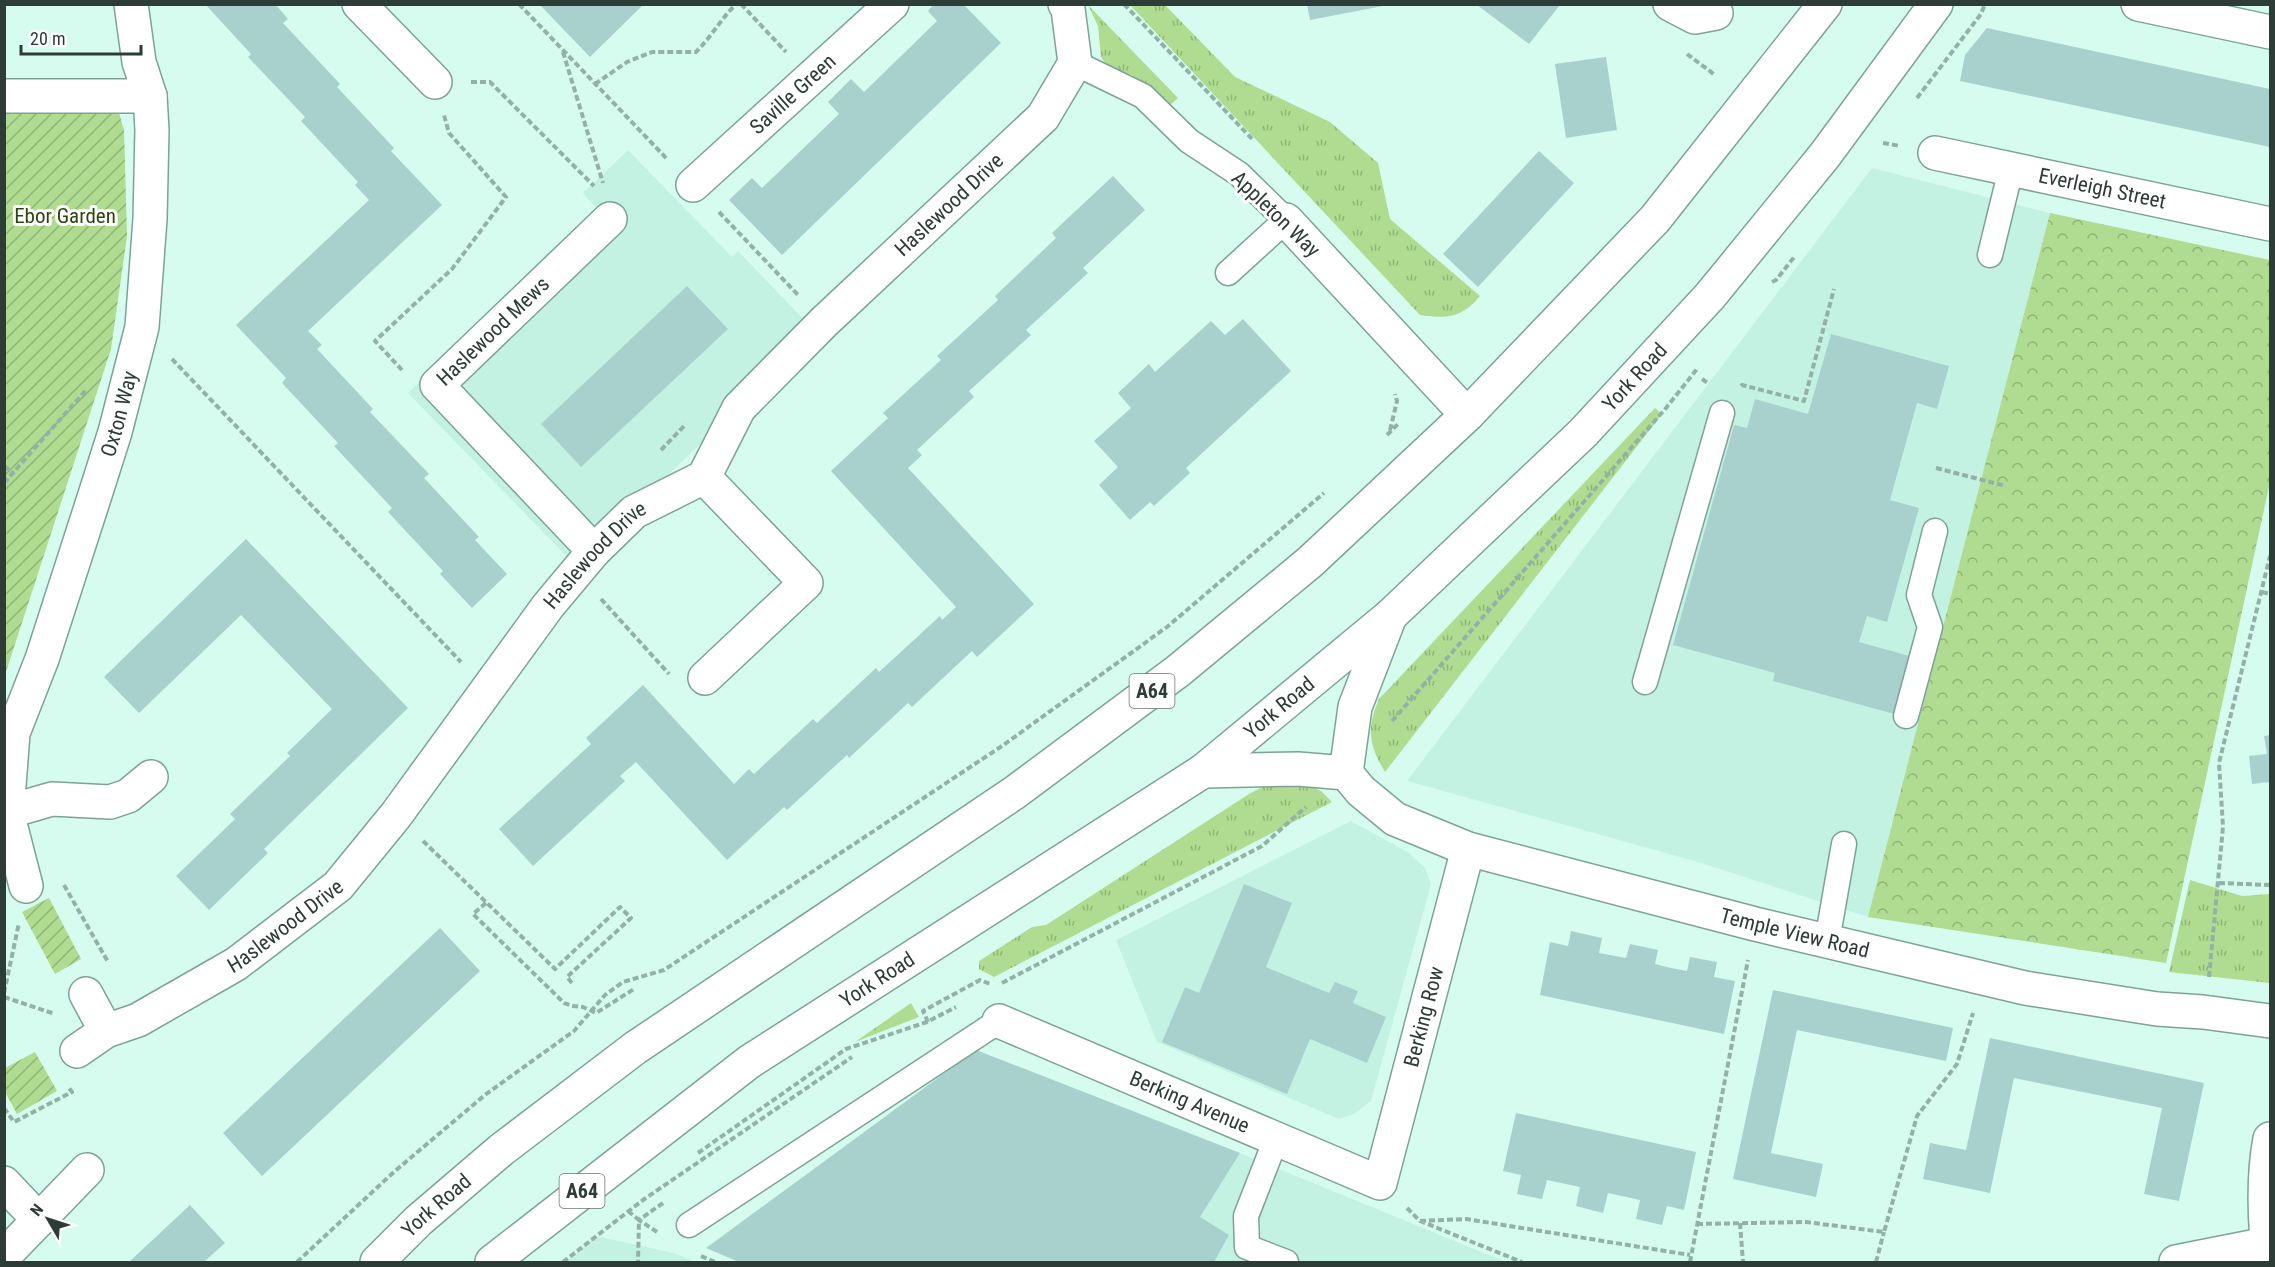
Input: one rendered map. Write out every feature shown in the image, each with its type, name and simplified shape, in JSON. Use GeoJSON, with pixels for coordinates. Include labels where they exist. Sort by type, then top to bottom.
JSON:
{"type":"FeatureCollection","features":[{"type":"Feature","properties":{"kind":"main road","name":"Oxton Way"},"geometry":{"type":"LineString","coordinates":[[26,886],[7,812],[13,734],[42,659],[108,454],[142,327],[150,219],[152,130],[150,96],[139,62],[131,4]]}},
{"type":"Feature","properties":{"kind":"main road"},"geometry":{"type":"LineString","coordinates":[[359,4],[435,82]]}},
{"type":"Feature","properties":{"kind":"main road","name":"Saville Green"},"geometry":{"type":"LineString","coordinates":[[693,185],[892,4]]}},
{"type":"Feature","properties":{"kind":"main road"},"geometry":{"type":"LineString","coordinates":[[1065,4],[1068,9],[1075,63]]}},
{"type":"Feature","properties":{"kind":"main road"},"geometry":{"type":"LineString","coordinates":[[1670,4],[1695,17],[1720,9]]}},
{"type":"Feature","properties":{"kind":"main road","name":"York Road"},"geometry":{"type":"LineString","coordinates":[[377,1263],[418,1221],[501,1150],[635,1048],[1014,793],[1178,672],[1310,562],[1467,415],[1655,219],[1825,4]]}},
{"type":"Feature","properties":{"kind":"main road","name":"York Road"},"geometry":{"type":"LineString","coordinates":[[492,1263],[749,1062],[1203,771],[1390,616],[1583,433],[1710,296],[1825,155],[1936,4]]}},
{"type":"Feature","properties":{"kind":"main road"},"geometry":{"type":"LineString","coordinates":[[2138,4],[2271,32]]}},
{"type":"Feature","properties":{"kind":"main road","name":"Haslewood Drive"},"geometry":{"type":"LineString","coordinates":[[77,1051],[106,1031],[138,1020],[236,964],[338,886],[396,815],[585,561],[634,512],[704,477],[739,408],[824,321],[1043,117],[1075,63]]}},
{"type":"Feature","properties":{"kind":"main road"},"geometry":{"type":"LineString","coordinates":[[4,96],[150,96]]}},
{"type":"Feature","properties":{"kind":"main road","name":"Everleigh Street"},"geometry":{"type":"LineString","coordinates":[[1935,153],[2271,224]]}},
{"type":"Feature","properties":{"kind":"main road","name":"Haslewood Mews"},"geometry":{"type":"LineString","coordinates":[[585,561],[437,385],[610,219]]}},
{"type":"Feature","properties":{"kind":"main road","name":"Appleton Way"},"geometry":{"type":"LineString","coordinates":[[1286,220],[1467,415]]}},
{"type":"Feature","properties":{"kind":"main road"},"geometry":{"type":"LineString","coordinates":[[704,477],[806,583],[705,678]]}},
{"type":"Feature","properties":{"kind":"main road"},"geometry":{"type":"LineString","coordinates":[[1203,771],[1298,770],[1346,773],[1354,707],[1390,616]]}},
{"type":"Feature","properties":{"kind":"main road","name":"Temple View Road"},"geometry":{"type":"LineString","coordinates":[[1346,773],[1361,791],[1395,819],[1468,849],[1755,924],[2025,988],[2146,1008],[2203,1012],[2271,1021]]}},
{"type":"Feature","properties":{"kind":"main road"},"geometry":{"type":"LineString","coordinates":[[7,812],[52,799],[110,802],[128,796],[151,777]]}},
{"type":"Feature","properties":{"kind":"main road","name":"Berking Row"},"geometry":{"type":"LineString","coordinates":[[1380,1183],[1468,849]]}},
{"type":"Feature","properties":{"kind":"main road"},"geometry":{"type":"LineString","coordinates":[[86,994],[106,1031]]}},
{"type":"Feature","properties":{"kind":"main road","name":"Berking Avenue"},"geometry":{"type":"LineString","coordinates":[[999,1021],[1380,1183]]}},
{"type":"Feature","properties":{"kind":"main road"},"geometry":{"type":"LineString","coordinates":[[2176,1263],[2269,1253],[2266,1159],[2271,1139]]}},
{"type":"Feature","properties":{"kind":"main road"},"geometry":{"type":"LineString","coordinates":[[4,1256],[87,1170]]}},
{"type":"Feature","properties":{"kind":"main road"},"geometry":{"type":"LineString","coordinates":[[4,1182],[39,1220]]}},
{"type":"Feature","properties":{"kind":"lane","name":"Appleton Way"},"geometry":{"type":"LineString","coordinates":[[1075,63],[1143,96],[1189,141],[1239,174],[1286,220]]}},
{"type":"Feature","properties":{"kind":"lane"},"geometry":{"type":"LineString","coordinates":[[1990,255],[2011,169]]}},
{"type":"Feature","properties":{"kind":"lane"},"geometry":{"type":"LineString","coordinates":[[1228,273],[1286,220]]}},
{"type":"Feature","properties":{"kind":"lane"},"geometry":{"type":"LineString","coordinates":[[1645,682],[1722,413]]}},
{"type":"Feature","properties":{"kind":"lane"},"geometry":{"type":"LineString","coordinates":[[1906,716],[1930,627],[1919,595],[1935,531]]}},
{"type":"Feature","properties":{"kind":"lane"},"geometry":{"type":"LineString","coordinates":[[1827,941],[1844,844]]}},
{"type":"Feature","properties":{"kind":"lane"},"geometry":{"type":"LineString","coordinates":[[689,1225],[999,1021]]}},
{"type":"Feature","properties":{"kind":"lane"},"geometry":{"type":"LineString","coordinates":[[1276,1139],[1246,1216],[1247,1247],[1286,1263]]}},
{"type":"Feature","properties":{"kind":"path"},"geometry":{"type":"LineString","coordinates":[[595,84],[627,62],[652,52],[696,52],[710,38],[723,16],[736,4]]}},
{"type":"Feature","properties":{"kind":"path"},"geometry":{"type":"LineString","coordinates":[[741,4],[811,78]]}},
{"type":"Feature","properties":{"kind":"path"},"geometry":{"type":"LineString","coordinates":[[1981,14],[1985,4]]}},
{"type":"Feature","properties":{"kind":"path"},"geometry":{"type":"LineString","coordinates":[[562,50],[604,185],[610,219]]}},
{"type":"Feature","properties":{"kind":"path"},"geometry":{"type":"LineString","coordinates":[[437,385],[400,369],[375,341],[452,269],[506,197],[449,133],[435,82],[490,82],[596,188],[610,219]]}},
{"type":"Feature","properties":{"kind":"path"},"geometry":{"type":"LineString","coordinates":[[1735,391],[1742,385],[1804,401],[1834,289]]}},
{"type":"Feature","properties":{"kind":"path"},"geometry":{"type":"LineString","coordinates":[[142,327],[489,690]]}},
{"type":"Feature","properties":{"kind":"path"},"geometry":{"type":"LineString","coordinates":[[4,483],[88,387]]}},
{"type":"Feature","properties":{"kind":"path"},"geometry":{"type":"LineString","coordinates":[[661,450],[686,424]]}},
{"type":"Feature","properties":{"kind":"path"},"geometry":{"type":"LineString","coordinates":[[1382,440],[1390,432]]}},
{"type":"Feature","properties":{"kind":"path"},"geometry":{"type":"LineString","coordinates":[[4,466],[13,473]]}},
{"type":"Feature","properties":{"kind":"path"},"geometry":{"type":"LineString","coordinates":[[1936,468],[2006,486]]}},
{"type":"Feature","properties":{"kind":"path"},"geometry":{"type":"LineString","coordinates":[[297,1263],[395,1171],[476,1103],[574,1031],[604,995],[623,982],[664,970],[1022,732],[1167,627],[1330,488]]}},
{"type":"Feature","properties":{"kind":"path"},"geometry":{"type":"LineString","coordinates":[[2203,1012],[2219,883],[2223,827],[2219,763],[2271,556]]}},
{"type":"Feature","properties":{"kind":"path"},"geometry":{"type":"LineString","coordinates":[[585,561],[688,694],[705,678]]}},
{"type":"Feature","properties":{"kind":"path"},"geometry":{"type":"LineString","coordinates":[[2262,592],[2271,594]]}},
{"type":"Feature","properties":{"kind":"path"},"geometry":{"type":"LineString","coordinates":[[396,815],[555,969],[620,907],[631,918],[567,977],[572,983]]}},
{"type":"Feature","properties":{"kind":"path"},"geometry":{"type":"LineString","coordinates":[[60,878],[112,971],[82,987],[86,994]]}},
{"type":"Feature","properties":{"kind":"path"},"geometry":{"type":"LineString","coordinates":[[2219,883],[2271,885]]}},
{"type":"Feature","properties":{"kind":"path"},"geometry":{"type":"LineString","coordinates":[[4,993],[26,886]]}},
{"type":"Feature","properties":{"kind":"path"},"geometry":{"type":"LineString","coordinates":[[486,903],[473,914],[564,1003],[583,1006],[596,1013],[634,989]]}},
{"type":"Feature","properties":{"kind":"path"},"geometry":{"type":"LineString","coordinates":[[1690,1263],[1755,924]]}},
{"type":"Feature","properties":{"kind":"path"},"geometry":{"type":"LineString","coordinates":[[1876,1263],[1917,1116],[1957,1064],[1984,978]]}},
{"type":"Feature","properties":{"kind":"path"},"geometry":{"type":"LineString","coordinates":[[932,1031],[923,1011],[980,980]]}},
{"type":"Feature","properties":{"kind":"path"},"geometry":{"type":"LineString","coordinates":[[4,1108],[14,1122],[72,1092],[55,1065],[77,1051]]}},
{"type":"Feature","properties":{"kind":"path"},"geometry":{"type":"LineString","coordinates":[[563,1263],[628,1211],[852,1057]]}},
{"type":"Feature","properties":{"kind":"path"},"geometry":{"type":"LineString","coordinates":[[1380,1183],[1420,1221],[1522,1263]]}},
{"type":"Feature","properties":{"kind":"path"},"geometry":{"type":"LineString","coordinates":[[628,1211],[639,1220],[638,1263]]}},
{"type":"Feature","properties":{"kind":"path"},"geometry":{"type":"LineString","coordinates":[[1420,1221],[1466,1219],[1690,1255]]}},
{"type":"Feature","properties":{"kind":"path"},"geometry":{"type":"LineString","coordinates":[[1697,1224],[1806,1222],[1884,1232]]}},
{"type":"Feature","properties":{"kind":"path"},"geometry":{"type":"LineString","coordinates":[[1740,1223],[1743,1263]]}},
{"type":"Feature","properties":{"kind":"shaded area"},"geometry":{"type":"Polygon","coordinates":[[[628,150],[732,257],[738,251],[816,332],[575,565],[408,393],[597,209],[583,193],[628,150]]]}},
{"type":"Feature","properties":{"kind":"shaded area"},"geometry":{"type":"Polygon","coordinates":[[[1872,168],[2050,213],[1868,917],[1698,862],[1407,781],[1872,168]]]}},
{"type":"Feature","properties":{"kind":"shaded area"},"geometry":{"type":"Polygon","coordinates":[[[1351,821],[1409,853],[1425,868],[1431,884],[1371,1101],[1354,1114],[1339,1119],[1157,1042],[1116,940],[1351,821]]]}},
{"type":"Feature","properties":{"kind":"shaded area"},"geometry":{"type":"Polygon","coordinates":[[[976,1050],[1240,1153],[1506,1262],[739,1262],[706,1248],[976,1050]]]}},
{"type":"Feature","properties":{"kind":"shaded area"},"geometry":{"type":"Polygon","coordinates":[[[596,1236],[674,1253],[695,1262],[566,1262],[596,1236]]]}},
{"type":"Feature","properties":{"kind":"green space"},"geometry":{"type":"Polygon","coordinates":[[[1088,5],[1178,98],[1168,107],[1132,75],[1107,66],[1101,57],[1098,26],[1088,5]]]}},
{"type":"Feature","properties":{"kind":"green space"},"geometry":{"type":"Polygon","coordinates":[[[1130,5],[1165,5],[1235,77],[1330,122],[1378,163],[1390,219],[1480,296],[1460,313],[1446,317],[1420,315],[1130,5]]]}},
{"type":"Feature","properties":{"kind":"green space","name":"Ebor Garden"},"geometry":{"type":"Polygon","coordinates":[[[5,96],[114,96],[124,130],[127,236],[111,349],[5,675],[5,96]]]}},
{"type":"Feature","properties":{"kind":"green space"},"geometry":{"type":"Polygon","coordinates":[[[2050,213],[2270,260],[2270,482],[2166,963],[1868,917],[2050,213]]]}},
{"type":"Feature","properties":{"kind":"green space"},"geometry":{"type":"Polygon","coordinates":[[[1655,408],[1662,414],[1385,772],[1375,753],[1371,737],[1372,719],[1379,699],[1655,408]]]}},
{"type":"Feature","properties":{"kind":"green space"},"geometry":{"type":"Polygon","coordinates":[[[1304,783],[1321,791],[1332,802],[994,977],[979,969],[979,961],[1032,927],[1046,925],[1249,794],[1268,784],[1304,783]]]}},
{"type":"Feature","properties":{"kind":"green space"},"geometry":{"type":"Polygon","coordinates":[[[2190,880],[2242,896],[2270,894],[2270,983],[2169,972],[2190,880]]]}},
{"type":"Feature","properties":{"kind":"green space"},"geometry":{"type":"Polygon","coordinates":[[[49,898],[81,959],[55,974],[22,912],[49,898]]]}},
{"type":"Feature","properties":{"kind":"green space"},"geometry":{"type":"Polygon","coordinates":[[[911,1003],[919,1017],[855,1042],[911,1003]]]}},
{"type":"Feature","properties":{"kind":"green space"},"geometry":{"type":"Polygon","coordinates":[[[35,1052],[57,1091],[17,1114],[5,1092],[5,1068],[35,1052]]]}},
{"type":"Feature","properties":{"kind":"building"},"geometry":{"type":"Polygon","coordinates":[[[205,4],[275,4],[288,19],[283,23],[340,84],[337,87],[394,148],[391,151],[442,205],[308,331],[322,345],[317,349],[373,409],[370,412],[429,474],[424,478],[479,537],[475,540],[507,574],[472,608],[440,574],[443,571],[388,512],[392,508],[334,446],[338,443],[282,383],[286,378],[236,325],[369,200],[355,185],[358,182],[301,121],[305,117],[248,57],[251,54],[205,4]]]}},
{"type":"Feature","properties":{"kind":"building"},"geometry":{"type":"Polygon","coordinates":[[[539,4],[644,4],[590,57],[539,4]]]}},
{"type":"Feature","properties":{"kind":"building"},"geometry":{"type":"Polygon","coordinates":[[[934,4],[963,4],[1001,43],[782,255],[729,200],[752,178],[762,188],[839,114],[828,102],[851,79],[864,92],[937,21],[928,11],[934,4]]]}},
{"type":"Feature","properties":{"kind":"building"},"geometry":{"type":"Polygon","coordinates":[[[1307,4],[1383,4],[1383,6],[1310,20],[1307,4]]]}},
{"type":"Feature","properties":{"kind":"building"},"geometry":{"type":"Polygon","coordinates":[[[1477,5],[1560,5],[1529,44],[1477,5]]]}},
{"type":"Feature","properties":{"kind":"building"},"geometry":{"type":"Polygon","coordinates":[[[1987,28],[2270,89],[2270,147],[1960,81],[1965,55],[1987,28]]]}},
{"type":"Feature","properties":{"kind":"building"},"geometry":{"type":"Polygon","coordinates":[[[1606,57],[1617,130],[1566,138],[1555,64],[1606,57]]]}},
{"type":"Feature","properties":{"kind":"building"},"geometry":{"type":"Polygon","coordinates":[[[1539,151],[1574,183],[1478,287],[1443,254],[1539,151]]]}},
{"type":"Feature","properties":{"kind":"building"},"geometry":{"type":"Polygon","coordinates":[[[1113,176],[1145,210],[1083,268],[1088,273],[1026,330],[1031,335],[969,391],[974,397],[917,450],[922,455],[908,468],[1034,604],[977,657],[972,651],[912,707],[908,703],[849,758],[847,755],[787,810],[784,807],[727,860],[636,762],[620,776],[625,781],[533,866],[499,829],[591,744],[586,738],[643,685],[734,784],[749,769],[754,774],[813,719],[817,723],[876,668],[879,672],[940,616],[942,620],[956,607],[831,471],[888,418],[883,413],[941,360],[937,356],[998,300],[995,296],[1056,238],[1052,233],[1113,176]]]}},
{"type":"Feature","properties":{"kind":"building"},"geometry":{"type":"Polygon","coordinates":[[[687,286],[728,329],[581,467],[541,424],[687,286]]]}},
{"type":"Feature","properties":{"kind":"building"},"geometry":{"type":"Polygon","coordinates":[[[1243,319],[1291,371],[1186,468],[1190,473],[1154,506],[1150,502],[1130,520],[1099,485],[1118,467],[1094,441],[1131,408],[1118,393],[1149,364],[1155,372],[1211,321],[1225,335],[1243,319]]]}},
{"type":"Feature","properties":{"kind":"building"},"geometry":{"type":"Polygon","coordinates":[[[1831,334],[1949,366],[1937,409],[1917,403],[1890,500],[1919,508],[1887,622],[1867,616],[1859,642],[1913,657],[1898,715],[1773,681],[1775,673],[1673,645],[1734,425],[1747,428],[1755,399],[1808,414],[1831,334]]]}},
{"type":"Feature","properties":{"kind":"building"},"geometry":{"type":"Polygon","coordinates":[[[246,539],[408,708],[264,849],[268,853],[209,910],[176,876],[235,819],[230,814],[290,756],[287,753],[332,709],[241,615],[139,713],[104,677],[246,539]]]}},
{"type":"Feature","properties":{"kind":"building"},"geometry":{"type":"Polygon","coordinates":[[[2270,735],[2270,782],[2252,784],[2249,756],[2267,754],[2264,736],[2270,735]]]}},
{"type":"Feature","properties":{"kind":"building"},"geometry":{"type":"Polygon","coordinates":[[[1244,884],[1292,903],[1266,967],[1329,993],[1335,982],[1358,991],[1353,1003],[1386,1017],[1367,1063],[1310,1039],[1287,1094],[1162,1042],[1185,987],[1199,993],[1244,884]]]}},
{"type":"Feature","properties":{"kind":"building"},"geometry":{"type":"Polygon","coordinates":[[[440,928],[480,971],[262,1176],[223,1133],[440,928]]]}},
{"type":"Feature","properties":{"kind":"building"},"geometry":{"type":"Polygon","coordinates":[[[1571,931],[1602,938],[1599,953],[1626,958],[1630,944],[1658,950],[1655,964],[1671,968],[1687,971],[1690,957],[1717,962],[1714,977],[1735,981],[1724,1034],[1540,995],[1550,942],[1568,946],[1571,931]]]}},
{"type":"Feature","properties":{"kind":"building"},"geometry":{"type":"Polygon","coordinates":[[[1773,990],[1953,1028],[1946,1061],[1797,1030],[1771,1153],[1823,1164],[1816,1197],[1733,1179],[1773,990]]]}},
{"type":"Feature","properties":{"kind":"building"},"geometry":{"type":"Polygon","coordinates":[[[1990,1038],[2204,1083],[2179,1201],[2144,1194],[2162,1108],[2014,1078],[1990,1193],[1923,1179],[1930,1143],[1966,1150],[1990,1038]]]}},
{"type":"Feature","properties":{"kind":"building"},"geometry":{"type":"Polygon","coordinates":[[[976,1050],[1240,1153],[1200,1217],[1229,1235],[1214,1262],[739,1262],[706,1248],[976,1050]]]}},
{"type":"Feature","properties":{"kind":"building"},"geometry":{"type":"Polygon","coordinates":[[[1516,1113],[1696,1152],[1684,1210],[1667,1206],[1662,1225],[1636,1219],[1640,1200],[1608,1193],[1603,1213],[1576,1206],[1580,1187],[1547,1180],[1542,1199],[1517,1194],[1521,1175],[1503,1171],[1516,1113]]]}},
{"type":"Feature","properties":{"kind":"building"},"geometry":{"type":"Polygon","coordinates":[[[190,1205],[225,1243],[204,1262],[129,1262],[190,1205]]]}}]}
